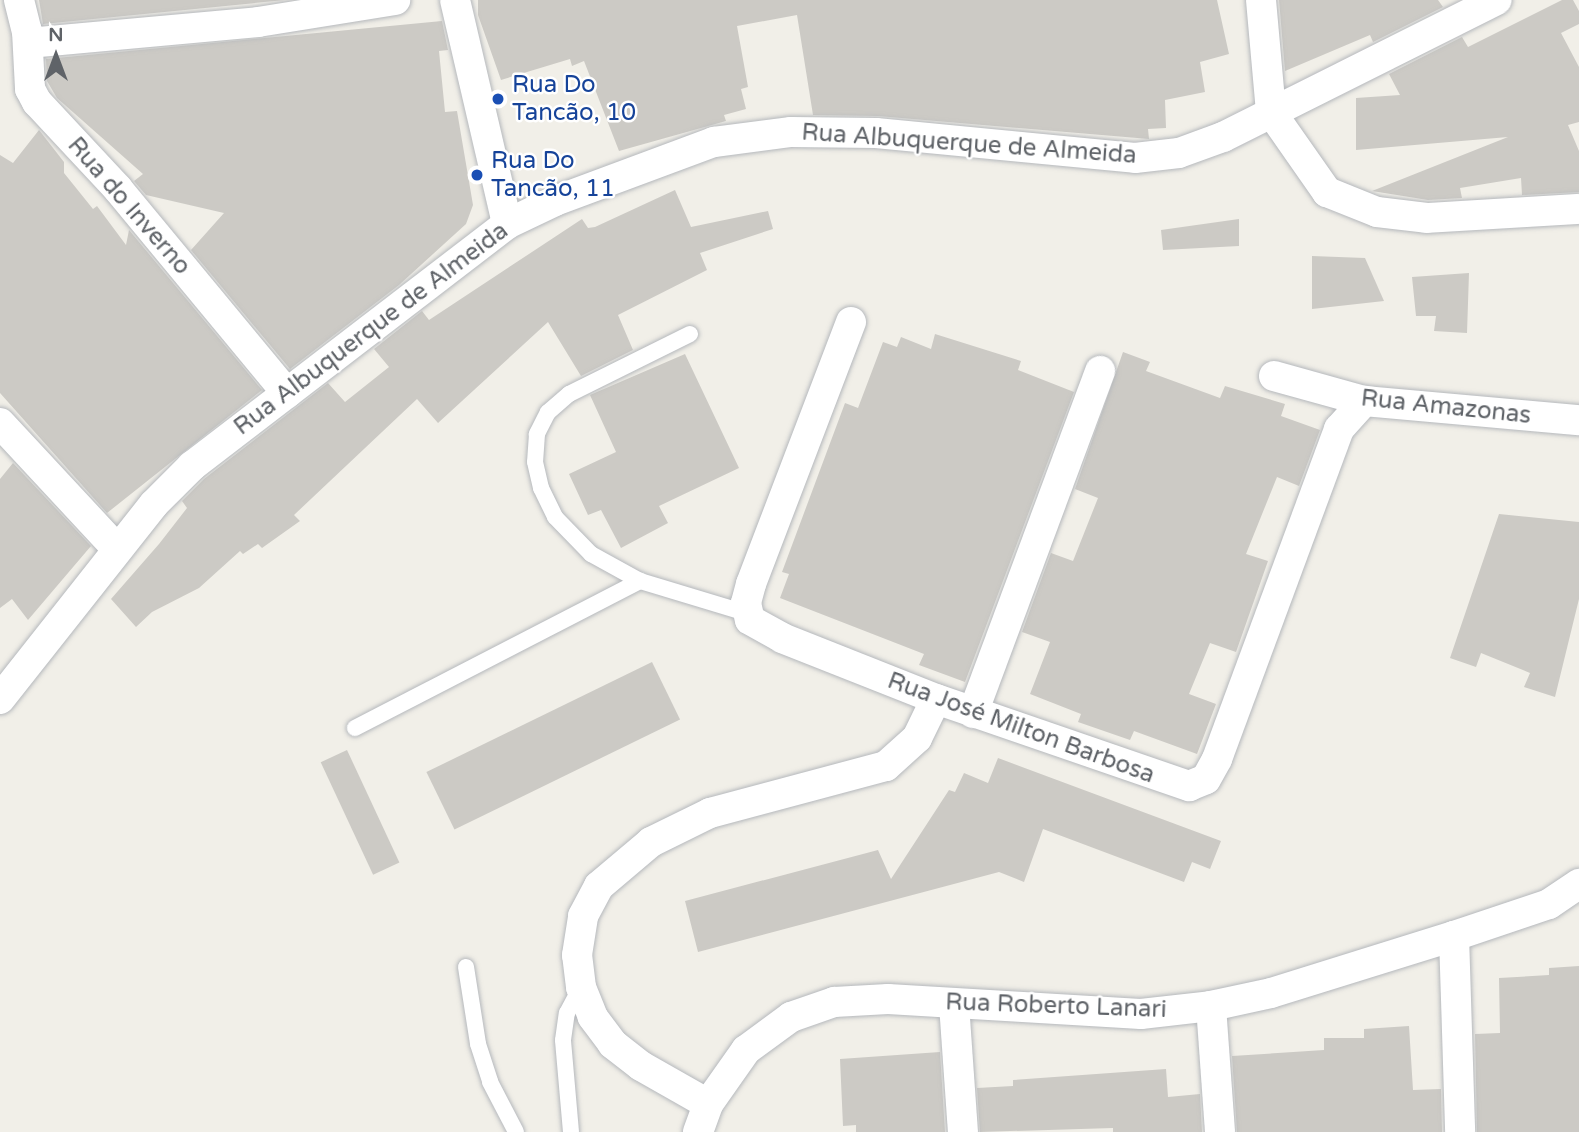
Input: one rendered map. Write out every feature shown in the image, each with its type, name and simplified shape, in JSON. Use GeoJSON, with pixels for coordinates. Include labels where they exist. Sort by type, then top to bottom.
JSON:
{"type":"FeatureCollection","features":[{"type":"Feature","properties":{"kind":"street","name":"Rua do Inverno"},"geometry":{"type":"LineString","coordinates":[[19,0],[28,43],[30,89],[37,102],[118,189],[287,393]]}},
{"type":"Feature","properties":{"kind":"street"},"geometry":{"type":"LineString","coordinates":[[28,43],[258,22],[395,0]]}},
{"type":"Feature","properties":{"kind":"street"},"geometry":{"type":"LineString","coordinates":[[455,0],[507,224]]}},
{"type":"Feature","properties":{"kind":"street"},"geometry":{"type":"LineString","coordinates":[[1261,0],[1270,112],[1327,192],[1377,212],[1427,218],[1579,209]]}},
{"type":"Feature","properties":{"kind":"street","name":"Rua Albuquerque de Almeida"},"geometry":{"type":"LineString","coordinates":[[0,699],[117,549],[192,466],[507,224],[555,201],[714,142],[791,132],[876,133],[1135,158],[1179,153],[1270,112],[1497,0]]}},
{"type":"Feature","properties":{"kind":"street"},"geometry":{"type":"LineString","coordinates":[[746,613],[751,584],[851,322]]}},
{"type":"Feature","properties":{"kind":"street"},"geometry":{"type":"LineString","coordinates":[[973,713],[1100,371]]}},
{"type":"Feature","properties":{"kind":"street","name":"Rua Amazonas"},"geometry":{"type":"LineString","coordinates":[[1274,376],[1364,401],[1579,420]]}},
{"type":"Feature","properties":{"kind":"street","name":"Rua José Milton Barbosa"},"geometry":{"type":"LineString","coordinates":[[746,613],[762,629],[936,699],[1175,784],[1189,786],[1206,779],[1339,429],[1364,401]]}},
{"type":"Feature","properties":{"kind":"street"},"geometry":{"type":"LineString","coordinates":[[0,423],[117,549]]}},
{"type":"Feature","properties":{"kind":"street"},"geometry":{"type":"LineString","coordinates":[[703,1118],[613,1044],[593,1017],[581,987],[577,955],[583,916],[599,886],[621,864],[651,842],[710,813],[887,766],[917,738],[936,699]]}},
{"type":"Feature","properties":{"kind":"street","name":"Rua Roberto Lanari"},"geometry":{"type":"LineString","coordinates":[[703,1118],[746,1049],[791,1017],[834,1002],[888,999],[1142,1014],[1212,1006],[1271,993],[1454,936],[1549,904],[1579,884]]}},
{"type":"Feature","properties":{"kind":"street"},"geometry":{"type":"LineString","coordinates":[[1454,936],[1460,1132]]}},
{"type":"Feature","properties":{"kind":"street"},"geometry":{"type":"LineString","coordinates":[[954,1004],[963,1132]]}},
{"type":"Feature","properties":{"kind":"street"},"geometry":{"type":"LineString","coordinates":[[1212,1006],[1220,1132]]}},
{"type":"Feature","properties":{"kind":"lane"},"geometry":{"type":"LineString","coordinates":[[690,334],[569,394],[548,412],[537,434],[535,462],[541,488],[555,517],[591,554],[640,581],[746,613]]}},
{"type":"Feature","properties":{"kind":"lane"},"geometry":{"type":"LineString","coordinates":[[355,728],[640,581]]}},
{"type":"Feature","properties":{"kind":"lane"},"geometry":{"type":"LineString","coordinates":[[466,967],[478,1044],[490,1082],[516,1132]]}},
{"type":"Feature","properties":{"kind":"lane"},"geometry":{"type":"LineString","coordinates":[[571,1132],[562,1040],[567,1013],[581,987]]}},
{"type":"Feature","properties":{"kind":"building"},"geometry":{"type":"Polygon","coordinates":[[[39,0],[285,0],[43,24],[39,0]]]}},
{"type":"Feature","properties":{"kind":"building"},"geometry":{"type":"Polygon","coordinates":[[[478,0],[1217,0],[1229,54],[1200,62],[1205,92],[1165,100],[1166,128],[1148,129],[1149,139],[878,116],[813,115],[797,15],[737,26],[748,87],[741,89],[746,109],[724,115],[726,121],[619,151],[584,61],[572,66],[570,59],[501,80],[478,15],[478,0]]]}},
{"type":"Feature","properties":{"kind":"building"},"geometry":{"type":"Polygon","coordinates":[[[1279,0],[1438,0],[1443,7],[1373,42],[1370,35],[1285,71],[1279,0]]]}},
{"type":"Feature","properties":{"kind":"building"},"geometry":{"type":"Polygon","coordinates":[[[1562,0],[1573,0],[1579,11],[1579,24],[1561,33],[1579,67],[1579,122],[1568,125],[1579,151],[1579,192],[1522,195],[1521,178],[1460,188],[1462,198],[1428,200],[1372,191],[1508,137],[1356,150],[1356,98],[1400,95],[1389,74],[1462,37],[1468,47],[1562,0]]]}},
{"type":"Feature","properties":{"kind":"building"},"geometry":{"type":"Polygon","coordinates":[[[442,21],[448,50],[439,51],[445,112],[457,111],[473,205],[466,224],[399,285],[290,369],[191,250],[224,213],[146,195],[134,181],[143,174],[57,98],[47,81],[46,59],[442,21]]]}},
{"type":"Feature","properties":{"kind":"building"},"geometry":{"type":"Polygon","coordinates":[[[39,130],[64,162],[64,173],[93,209],[97,206],[126,245],[129,230],[262,390],[107,513],[0,393],[0,155],[13,163],[39,130]]]}},
{"type":"Feature","properties":{"kind":"building"},"geometry":{"type":"Polygon","coordinates":[[[675,190],[691,227],[768,211],[773,229],[700,253],[707,270],[618,315],[633,350],[581,376],[548,322],[438,423],[417,399],[294,515],[300,521],[262,548],[258,544],[243,554],[240,551],[199,588],[152,612],[136,627],[111,599],[187,508],[182,501],[204,479],[328,383],[345,402],[389,367],[374,349],[422,311],[429,320],[582,219],[588,228],[595,227],[675,190]]]}},
{"type":"Feature","properties":{"kind":"building"},"geometry":{"type":"Polygon","coordinates":[[[1239,219],[1239,246],[1163,250],[1161,230],[1239,219]]]}},
{"type":"Feature","properties":{"kind":"building"},"geometry":{"type":"Polygon","coordinates":[[[1312,256],[1365,258],[1384,301],[1312,309],[1312,256]]]}},
{"type":"Feature","properties":{"kind":"building"},"geometry":{"type":"Polygon","coordinates":[[[1469,273],[1467,333],[1434,331],[1436,316],[1416,316],[1412,277],[1469,273]]]}},
{"type":"Feature","properties":{"kind":"building"},"geometry":{"type":"Polygon","coordinates":[[[935,334],[1021,361],[1018,370],[1074,392],[965,682],[919,665],[924,654],[780,598],[789,574],[782,572],[845,403],[858,408],[883,342],[897,347],[901,337],[931,349],[935,334]]]}},
{"type":"Feature","properties":{"kind":"building"},"geometry":{"type":"Polygon","coordinates":[[[1123,352],[1150,362],[1146,371],[1220,398],[1225,386],[1285,404],[1281,416],[1320,430],[1299,486],[1277,477],[1246,554],[1268,561],[1236,652],[1210,643],[1189,694],[1216,704],[1197,754],[1134,731],[1130,740],[1078,722],[1081,714],[1030,694],[1050,642],[1022,632],[1051,553],[1073,561],[1098,498],[1075,489],[1123,352]]]}},
{"type":"Feature","properties":{"kind":"building"},"geometry":{"type":"Polygon","coordinates":[[[685,354],[739,468],[659,506],[668,523],[621,548],[601,510],[588,515],[569,474],[616,452],[590,395],[685,354]]]}},
{"type":"Feature","properties":{"kind":"building"},"geometry":{"type":"Polygon","coordinates":[[[13,463],[91,546],[28,620],[12,599],[0,608],[0,479],[13,463]]]}},
{"type":"Feature","properties":{"kind":"building"},"geometry":{"type":"Polygon","coordinates":[[[1499,514],[1579,522],[1579,599],[1555,697],[1524,687],[1530,673],[1481,653],[1476,667],[1450,658],[1499,514]]]}},
{"type":"Feature","properties":{"kind":"building"},"geometry":{"type":"Polygon","coordinates":[[[652,662],[680,720],[454,830],[426,772],[652,662]]]}},
{"type":"Feature","properties":{"kind":"building"},"geometry":{"type":"Polygon","coordinates":[[[347,750],[399,862],[373,875],[321,762],[347,750]]]}},
{"type":"Feature","properties":{"kind":"building"},"geometry":{"type":"Polygon","coordinates":[[[998,758],[1221,841],[1210,869],[1192,862],[1184,882],[1043,829],[1024,882],[999,872],[698,952],[685,901],[878,850],[891,879],[949,790],[955,792],[964,773],[988,783],[998,758]]]}},
{"type":"Feature","properties":{"kind":"building"},"geometry":{"type":"Polygon","coordinates":[[[1579,966],[1579,1132],[1477,1132],[1475,1034],[1500,1033],[1499,978],[1549,975],[1549,968],[1579,966]]]}},
{"type":"Feature","properties":{"kind":"building"},"geometry":{"type":"Polygon","coordinates":[[[1409,1026],[1413,1090],[1441,1089],[1442,1132],[1237,1132],[1232,1056],[1324,1050],[1324,1038],[1364,1038],[1364,1029],[1409,1026]]]}},
{"type":"Feature","properties":{"kind":"building"},"geometry":{"type":"Polygon","coordinates":[[[940,1052],[945,1132],[856,1132],[856,1125],[843,1126],[840,1059],[940,1052]]]}},
{"type":"Feature","properties":{"kind":"building"},"geometry":{"type":"Polygon","coordinates":[[[1166,1069],[1168,1097],[1200,1094],[1202,1132],[1113,1132],[1113,1128],[980,1132],[977,1088],[1013,1086],[1013,1080],[1166,1069]]]}},
{"type":"Feature","properties":{"kind":"place","name":"Rua Do Tancão, 10"},"geometry":{"type":"Point","coordinates":[498,99]}},
{"type":"Feature","properties":{"kind":"place","name":"Rua Do Tancão, 11"},"geometry":{"type":"Point","coordinates":[477,175]}}]}
